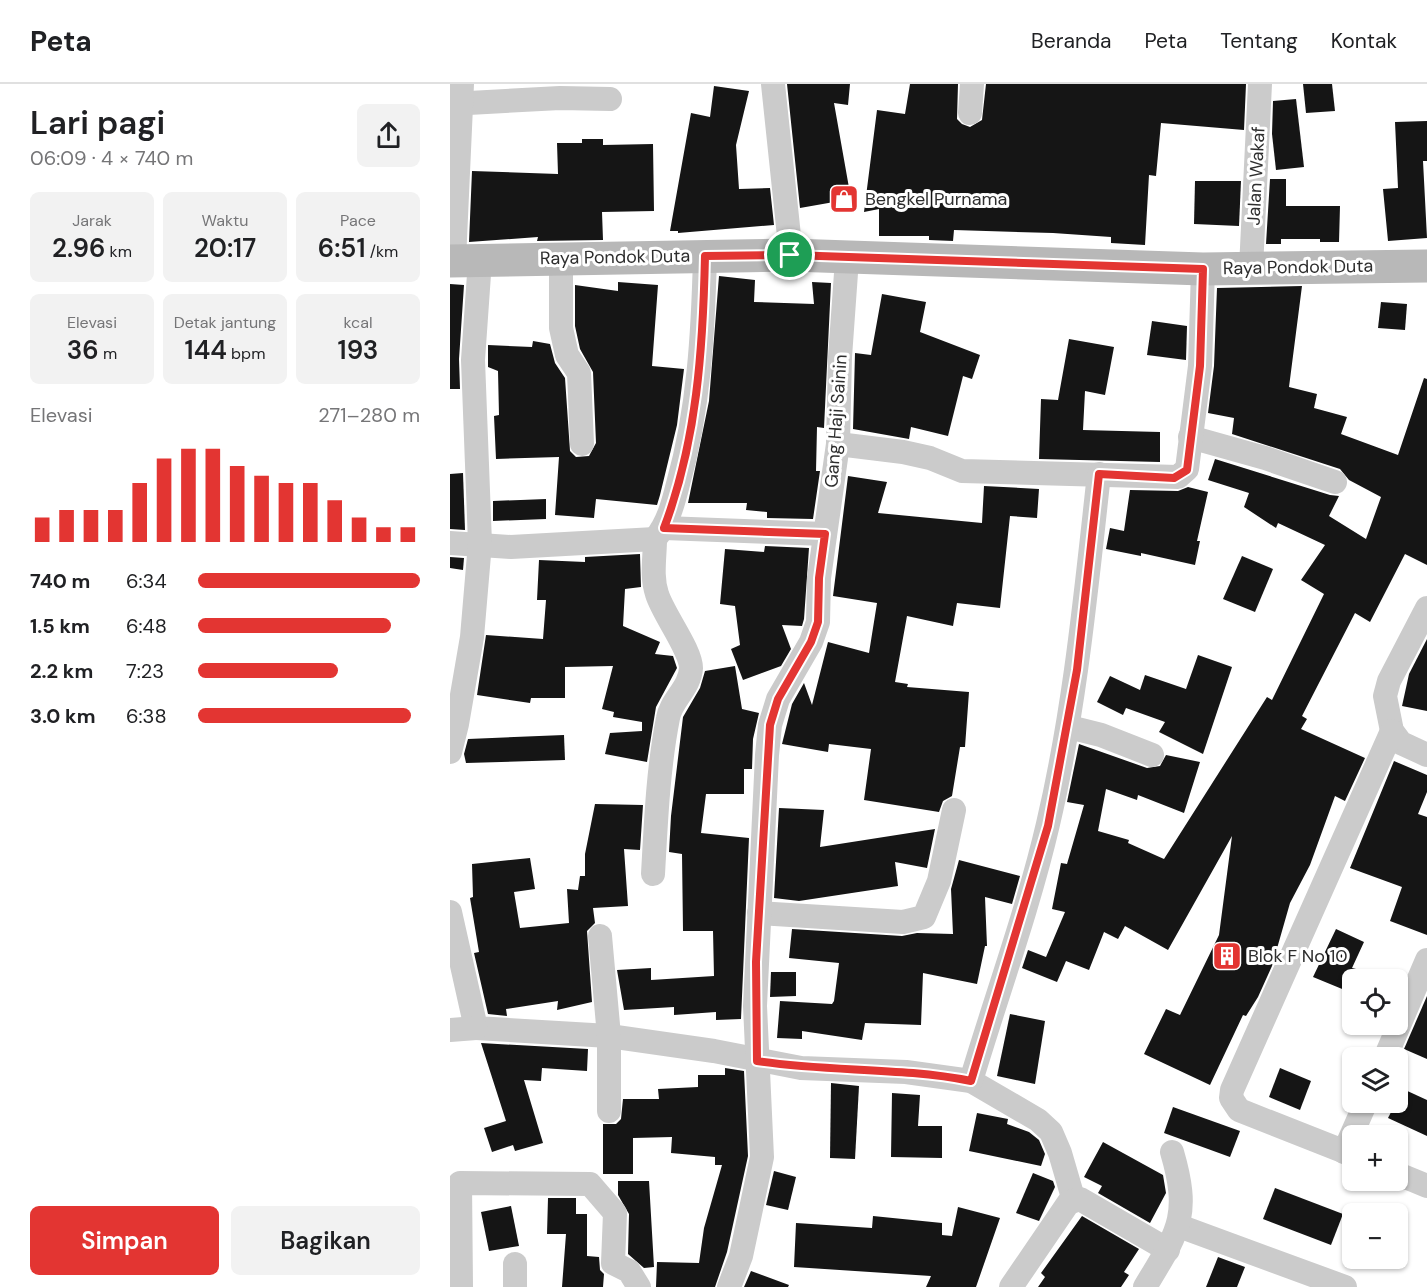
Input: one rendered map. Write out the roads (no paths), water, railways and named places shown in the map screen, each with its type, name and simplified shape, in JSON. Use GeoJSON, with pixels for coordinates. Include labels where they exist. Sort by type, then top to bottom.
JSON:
{"type":"FeatureCollection","features":[{"type":"Feature","properties":{"kind":"main road","name":"Raya Pondok Duta"},"geometry":{"type":"LineString","coordinates":[[461,261],[790,255],[847,259],[1203,269],[1427,266]]}},
{"type":"Feature","properties":{"kind":"street"},"geometry":{"type":"LineString","coordinates":[[773,84],[790,255]]}},
{"type":"Feature","properties":{"kind":"street"},"geometry":{"type":"LineString","coordinates":[[970,113],[972,84]]}},
{"type":"Feature","properties":{"kind":"street","name":"Jalan Wakaf"},"geometry":{"type":"LineString","coordinates":[[1251,268],[1260,84]]}},
{"type":"Feature","properties":{"kind":"street"},"geometry":{"type":"LineString","coordinates":[[450,752],[459,665],[480,543],[473,360],[461,261],[458,97],[610,99]]}},
{"type":"Feature","properties":{"kind":"street"},"geometry":{"type":"LineString","coordinates":[[653,874],[658,777],[668,720],[685,687],[691,667],[688,655],[657,596],[653,580],[660,534],[689,447],[696,407],[705,256]]}},
{"type":"Feature","properties":{"kind":"street"},"geometry":{"type":"LineString","coordinates":[[561,258],[561,328],[567,356],[579,373],[582,444]]}},
{"type":"Feature","properties":{"kind":"street","name":"Gang Haji Sainin"},"geometry":{"type":"LineString","coordinates":[[729,1287],[741,1256],[762,1157],[755,1006],[770,725],[778,699],[811,642],[818,622],[819,578],[838,444],[840,357],[847,259]]}},
{"type":"Feature","properties":{"kind":"street"},"geometry":{"type":"LineString","coordinates":[[838,444],[903,452],[930,458],[962,471],[1178,477],[1187,470],[1200,366],[1203,269]]}},
{"type":"Feature","properties":{"kind":"street"},"geometry":{"type":"LineString","coordinates":[[1190,437],[1265,458],[1335,482]]}},
{"type":"Feature","properties":{"kind":"street"},"geometry":{"type":"LineString","coordinates":[[971,1081],[1048,826],[1069,727],[1099,474]]}},
{"type":"Feature","properties":{"kind":"street"},"geometry":{"type":"LineString","coordinates":[[450,543],[480,543],[510,547],[660,534],[825,534]]}},
{"type":"Feature","properties":{"kind":"street"},"geometry":{"type":"LineString","coordinates":[[1427,608],[1385,688],[1388,716],[1401,743],[1427,755]]}},
{"type":"Feature","properties":{"kind":"street"},"geometry":{"type":"LineString","coordinates":[[1342,1151],[1239,1110],[1231,1098],[1232,1090],[1388,716]]}},
{"type":"Feature","properties":{"kind":"street"},"geometry":{"type":"LineString","coordinates":[[1069,727],[1101,735],[1152,755]]}},
{"type":"Feature","properties":{"kind":"street"},"geometry":{"type":"LineString","coordinates":[[759,913],[903,922],[924,917],[939,881],[954,810]]}},
{"type":"Feature","properties":{"kind":"street"},"geometry":{"type":"LineString","coordinates":[[450,912],[476,1028]]}},
{"type":"Feature","properties":{"kind":"street"},"geometry":{"type":"LineString","coordinates":[[600,936],[609,1036],[609,1111]]}},
{"type":"Feature","properties":{"kind":"street"},"geometry":{"type":"LineString","coordinates":[[1390,1047],[1427,960]]}},
{"type":"Feature","properties":{"kind":"street"},"geometry":{"type":"LineString","coordinates":[[450,1030],[476,1028],[609,1036],[714,1051],[801,1068],[940,1075],[971,1081],[1038,1120],[1051,1132],[1060,1153],[1074,1201]]}},
{"type":"Feature","properties":{"kind":"street"},"geometry":{"type":"LineString","coordinates":[[1145,1287],[1179,1227],[1180,1180],[1172,1152]]}},
{"type":"Feature","properties":{"kind":"street"},"geometry":{"type":"LineString","coordinates":[[1408,1178],[1427,1186]]}},
{"type":"Feature","properties":{"kind":"street"},"geometry":{"type":"LineString","coordinates":[[461,1287],[460,1183],[590,1184],[615,1213],[613,1263],[629,1271],[639,1287]]}},
{"type":"Feature","properties":{"kind":"street"},"geometry":{"type":"LineString","coordinates":[[1011,1287],[1069,1202],[1080,1199],[1168,1250]]}},
{"type":"Feature","properties":{"kind":"street"},"geometry":{"type":"LineString","coordinates":[[1179,1227],[1345,1287]]}},
{"type":"Feature","properties":{"kind":"place","name":"Bengkel Purnama"},"geometry":{"type":"Point","coordinates":[844,199]}},
{"type":"Feature","properties":{"kind":"place","name":"Blok F No 10"},"geometry":{"type":"Point","coordinates":[1227,956]}}]}
